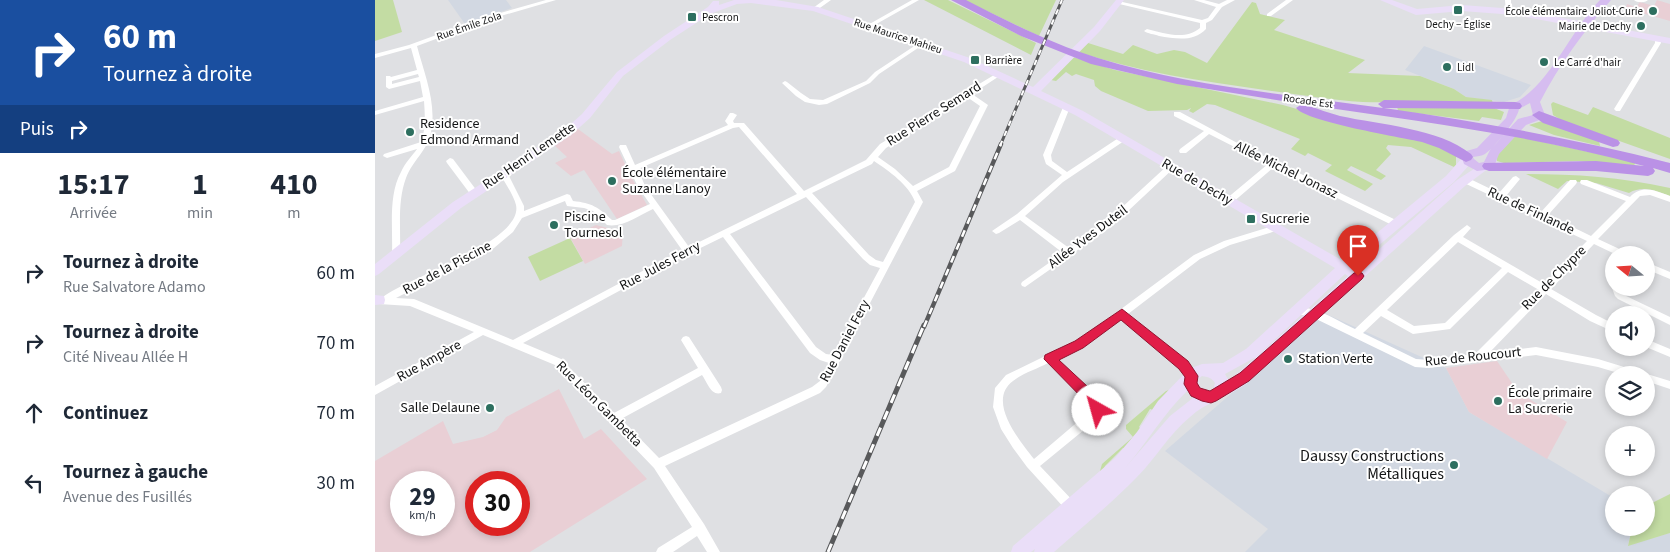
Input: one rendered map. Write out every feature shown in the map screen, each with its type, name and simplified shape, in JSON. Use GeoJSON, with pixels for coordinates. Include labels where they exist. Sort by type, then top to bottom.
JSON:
{"type":"FeatureCollection","features":[{"type":"Feature","properties":{"kind":"highway","name":"Rocade Est"},"geometry":{"type":"LineString","coordinates":[[957,0],[1029,36],[1094,61],[1160,78],[1528,134],[1602,150],[1670,168]]}},
{"type":"Feature","properties":{"kind":"highway"},"geometry":{"type":"LineString","coordinates":[[1218,88],[1276,101],[1339,120],[1432,141],[1457,149],[1466,158]]}},
{"type":"Feature","properties":{"kind":"highway"},"geometry":{"type":"LineString","coordinates":[[1284,98],[1353,103],[1517,106]]}},
{"type":"Feature","properties":{"kind":"highway"},"geometry":{"type":"LineString","coordinates":[[1538,113],[1548,120],[1670,162]]}},
{"type":"Feature","properties":{"kind":"highway"},"geometry":{"type":"LineString","coordinates":[[1486,167],[1603,166],[1670,175]]}},
{"type":"Feature","properties":{"kind":"main road"},"geometry":{"type":"LineString","coordinates":[[1516,121],[1492,155],[1486,167],[1475,166],[1466,158],[1468,154],[1479,152],[1516,121],[1536,119],[1538,113],[1535,102],[1543,87],[1561,61],[1564,53],[1577,37],[1582,25],[1601,2]]}},
{"type":"Feature","properties":{"kind":"main road"},"geometry":{"type":"LineString","coordinates":[[1516,121],[1513,116],[1517,106],[1543,87]]}},
{"type":"Feature","properties":{"kind":"main road"},"geometry":{"type":"LineString","coordinates":[[1517,106],[1529,106],[1538,113]]}},
{"type":"Feature","properties":{"kind":"street","name":"Rue Émile Zola"},"geometry":{"type":"LineString","coordinates":[[375,56],[414,45],[485,19],[553,0]]}},
{"type":"Feature","properties":{"kind":"street","name":"Rue Maurice Mahieu"},"geometry":{"type":"LineString","coordinates":[[745,0],[815,9],[957,56],[1035,91]]}},
{"type":"Feature","properties":{"kind":"street","name":"Rue Maurice Mahieu"},"geometry":{"type":"LineString","coordinates":[[722,2],[756,0]]}},
{"type":"Feature","properties":{"kind":"street"},"geometry":{"type":"LineString","coordinates":[[815,9],[828,0]]}},
{"type":"Feature","properties":{"kind":"street"},"geometry":{"type":"LineString","coordinates":[[869,26],[916,0]]}},
{"type":"Feature","properties":{"kind":"street"},"geometry":{"type":"LineString","coordinates":[[1197,0],[1220,6]]}},
{"type":"Feature","properties":{"kind":"street"},"geometry":{"type":"LineString","coordinates":[[1035,91],[1099,26],[1119,1],[1203,22],[1210,19],[1220,6],[1232,0]]}},
{"type":"Feature","properties":{"kind":"street"},"geometry":{"type":"LineString","coordinates":[[1269,15],[1290,0]]}},
{"type":"Feature","properties":{"kind":"street"},"geometry":{"type":"LineString","coordinates":[[1384,0],[1417,12],[1462,8],[1509,12],[1670,41]]}},
{"type":"Feature","properties":{"kind":"street"},"geometry":{"type":"LineString","coordinates":[[1508,0],[1509,12]]}},
{"type":"Feature","properties":{"kind":"street"},"geometry":{"type":"LineString","coordinates":[[1637,0],[1645,0]]}},
{"type":"Feature","properties":{"kind":"street","name":"Rue Henri Lemette"},"geometry":{"type":"LineString","coordinates":[[375,271],[441,217],[474,193],[576,126],[589,113],[620,74],[670,36],[722,2]]}},
{"type":"Feature","properties":{"kind":"street"},"geometry":{"type":"LineString","coordinates":[[1147,31],[1193,36],[1203,29],[1203,22]]}},
{"type":"Feature","properties":{"kind":"street"},"geometry":{"type":"LineString","coordinates":[[1618,109],[1658,39]]}},
{"type":"Feature","properties":{"kind":"street"},"geometry":{"type":"LineString","coordinates":[[785,83],[805,101],[817,104],[825,102],[868,82],[877,73],[922,44]]}},
{"type":"Feature","properties":{"kind":"street"},"geometry":{"type":"LineString","coordinates":[[396,254],[399,185],[405,169],[423,144],[429,124],[426,98],[414,45]]}},
{"type":"Feature","properties":{"kind":"street","name":"Rue Pierre Semard"},"geometry":{"type":"LineString","coordinates":[[805,194],[866,164],[874,158],[883,146],[999,74]]}},
{"type":"Feature","properties":{"kind":"street"},"geometry":{"type":"LineString","coordinates":[[388,79],[389,87],[421,75]]}},
{"type":"Feature","properties":{"kind":"street","name":"Rue de Dechy"},"geometry":{"type":"LineString","coordinates":[[1035,91],[1123,139],[1358,276]]}},
{"type":"Feature","properties":{"kind":"street"},"geometry":{"type":"LineString","coordinates":[[874,158],[886,165],[913,190],[952,169],[984,105],[968,94]]}},
{"type":"Feature","properties":{"kind":"street"},"geometry":{"type":"LineString","coordinates":[[375,114],[426,98]]}},
{"type":"Feature","properties":{"kind":"street"},"geometry":{"type":"LineString","coordinates":[[1066,107],[1047,155],[1049,162],[1067,175]]}},
{"type":"Feature","properties":{"kind":"street","name":"Allée Michel Jonasz"},"geometry":{"type":"LineString","coordinates":[[1177,114],[1273,164],[1397,224]]}},
{"type":"Feature","properties":{"kind":"street"},"geometry":{"type":"LineString","coordinates":[[732,126],[729,121],[733,115]]}},
{"type":"Feature","properties":{"kind":"street"},"geometry":{"type":"LineString","coordinates":[[634,168],[732,126],[741,125],[866,257],[873,263],[885,266]]}},
{"type":"Feature","properties":{"kind":"street"},"geometry":{"type":"LineString","coordinates":[[1183,151],[1209,131]]}},
{"type":"Feature","properties":{"kind":"street"},"geometry":{"type":"LineString","coordinates":[[995,231],[1020,216],[1045,191],[1067,175],[1123,139]]}},
{"type":"Feature","properties":{"kind":"street"},"geometry":{"type":"LineString","coordinates":[[387,156],[423,144]]}},
{"type":"Feature","properties":{"kind":"street"},"geometry":{"type":"LineString","coordinates":[[623,147],[642,187],[687,251]]}},
{"type":"Feature","properties":{"kind":"street"},"geometry":{"type":"LineString","coordinates":[[1019,552],[1120,463],[1142,437],[1163,404],[1195,372],[1226,368],[1244,358],[1297,312],[1310,297],[1450,179],[1466,158]]}},
{"type":"Feature","properties":{"kind":"street"},"geometry":{"type":"LineString","coordinates":[[450,161],[474,193]]}},
{"type":"Feature","properties":{"kind":"street"},"geometry":{"type":"LineString","coordinates":[[1229,201],[1273,164]]}},
{"type":"Feature","properties":{"kind":"street","name":"Allée Yves Duteil"},"geometry":{"type":"LineString","coordinates":[[1025,284],[1115,219],[1171,167]]}},
{"type":"Feature","properties":{"kind":"street"},"geometry":{"type":"LineString","coordinates":[[1042,552],[1133,470],[1178,417],[1193,405],[1215,395],[1245,377],[1465,180],[1486,167]]}},
{"type":"Feature","properties":{"kind":"street"},"geometry":{"type":"LineString","coordinates":[[504,174],[519,203],[519,216],[567,197],[570,204],[596,209],[610,223],[616,223],[655,206]]}},
{"type":"Feature","properties":{"kind":"street"},"geometry":{"type":"LineString","coordinates":[[1500,197],[1516,179]]}},
{"type":"Feature","properties":{"kind":"street","name":"Rue de Finlande"},"geometry":{"type":"LineString","coordinates":[[1465,180],[1605,246]]}},
{"type":"Feature","properties":{"kind":"street"},"geometry":{"type":"LineString","coordinates":[[1542,216],[1573,182]]}},
{"type":"Feature","properties":{"kind":"street"},"geometry":{"type":"LineString","coordinates":[[1584,182],[1631,200],[1641,191],[1653,193],[1670,200]]}},
{"type":"Feature","properties":{"kind":"street","name":"Rue Daniel Fery"},"geometry":{"type":"LineString","coordinates":[[658,464],[816,390],[823,384],[918,204],[919,197],[913,190]]}},
{"type":"Feature","properties":{"kind":"street","name":"Rue Jules Ferry"},"geometry":{"type":"LineString","coordinates":[[515,344],[687,251],[805,194]]}},
{"type":"Feature","properties":{"kind":"street","name":"Rue de Chypre"},"geometry":{"type":"LineString","coordinates":[[1477,358],[1543,288],[1631,200]]}},
{"type":"Feature","properties":{"kind":"street","name":"Rue de la Piscine"},"geometry":{"type":"LineString","coordinates":[[377,300],[412,286],[496,242],[510,230],[519,216]]}},
{"type":"Feature","properties":{"kind":"street"},"geometry":{"type":"LineString","coordinates":[[1020,216],[1069,253]]}},
{"type":"Feature","properties":{"kind":"street"},"geometry":{"type":"LineString","coordinates":[[1071,507],[1033,466],[1004,424],[997,410],[996,398],[1000,387],[1006,380],[1079,344],[1197,257],[1232,241],[1276,228]]}},
{"type":"Feature","properties":{"kind":"street"},"geometry":{"type":"LineString","coordinates":[[1356,334],[1467,228]]}},
{"type":"Feature","properties":{"kind":"street"},"geometry":{"type":"LineString","coordinates":[[725,233],[813,350],[823,357],[835,360]]}},
{"type":"Feature","properties":{"kind":"street"},"geometry":{"type":"LineString","coordinates":[[1457,237],[1605,323]]}},
{"type":"Feature","properties":{"kind":"street"},"geometry":{"type":"LineString","coordinates":[[1381,311],[1413,330],[1447,326],[1508,267]]}},
{"type":"Feature","properties":{"kind":"street"},"geometry":{"type":"LineString","coordinates":[[1655,269],[1670,276]]}},
{"type":"Feature","properties":{"kind":"street"},"geometry":{"type":"LineString","coordinates":[[411,302],[406,296],[412,286]]}},
{"type":"Feature","properties":{"kind":"street"},"geometry":{"type":"LineString","coordinates":[[1620,296],[1670,321]]}},
{"type":"Feature","properties":{"kind":"street","name":"Rue Léon Gambetta"},"geometry":{"type":"LineString","coordinates":[[377,300],[411,302],[559,362],[658,464],[714,552]]}},
{"type":"Feature","properties":{"kind":"street","name":"Rue de Roucourt"},"geometry":{"type":"LineString","coordinates":[[1297,312],[1306,311],[1315,314],[1415,362],[1429,364],[1528,351],[1608,366]]}},
{"type":"Feature","properties":{"kind":"street"},"geometry":{"type":"LineString","coordinates":[[1122,314],[1195,372],[1217,374],[1223,387],[1215,395],[1202,396],[1194,390],[1191,384],[1195,372]]}},
{"type":"Feature","properties":{"kind":"street","name":"Rue Ampère"},"geometry":{"type":"LineString","coordinates":[[375,392],[483,330]]}},
{"type":"Feature","properties":{"kind":"street"},"geometry":{"type":"LineString","coordinates":[[686,340],[717,390]]}},
{"type":"Feature","properties":{"kind":"street"},"geometry":{"type":"LineString","coordinates":[[1655,347],[1670,353]]}},
{"type":"Feature","properties":{"kind":"street"},"geometry":{"type":"LineString","coordinates":[[1033,466],[1097,413],[1099,408],[1050,359]]}},
{"type":"Feature","properties":{"kind":"street"},"geometry":{"type":"LineString","coordinates":[[614,418],[704,369]]}},
{"type":"Feature","properties":{"kind":"street"},"geometry":{"type":"LineString","coordinates":[[1655,380],[1670,385]]}},
{"type":"Feature","properties":{"kind":"street"},"geometry":{"type":"LineString","coordinates":[[662,552],[700,528]]}},
{"type":"Feature","properties":{"kind":"shaded area"},"geometry":{"type":"Polygon","coordinates":[[[448,0],[506,0],[512,8],[465,24],[448,0]]]}},
{"type":"Feature","properties":{"kind":"shaded area","name":"École élémentaire Joliot-Curie"},"geometry":{"type":"Polygon","coordinates":[[[1657,0],[1670,4],[1670,21],[1626,7],[1627,4],[1636,7],[1640,2],[1654,6],[1657,0]]]}},
{"type":"Feature","properties":{"kind":"shaded area"},"geometry":{"type":"Polygon","coordinates":[[[1424,46],[1531,85],[1520,97],[1504,102],[1466,97],[1454,89],[1405,70],[1424,46]]]}},
{"type":"Feature","properties":{"kind":"shaded area","name":"École élémentaire Suzanne Lanoy"},"geometry":{"type":"Polygon","coordinates":[[[578,129],[612,154],[619,151],[647,205],[617,219],[584,170],[571,176],[555,163],[567,157],[555,146],[578,129]]]}},
{"type":"Feature","properties":{"kind":"shaded area"},"geometry":{"type":"Polygon","coordinates":[[[596,225],[623,232],[622,246],[585,264],[570,237],[596,225]]]}},
{"type":"Feature","properties":{"kind":"shaded area"},"geometry":{"type":"Polygon","coordinates":[[[1324,313],[1446,368],[1469,412],[1605,493],[1605,536],[1630,536],[1628,545],[1670,533],[1670,552],[1245,552],[1268,529],[1165,451],[1324,313]]]}},
{"type":"Feature","properties":{"kind":"shaded area","name":"École primaire La Sucrerie"},"geometry":{"type":"Polygon","coordinates":[[[1497,361],[1518,392],[1567,422],[1547,459],[1469,412],[1446,368],[1497,361]]]}},
{"type":"Feature","properties":{"kind":"shaded area"},"geometry":{"type":"Polygon","coordinates":[[[559,389],[584,439],[601,429],[647,479],[530,552],[375,552],[375,461],[443,421],[453,444],[483,437],[497,430],[506,417],[559,389]]]}},
{"type":"Feature","properties":{"kind":"green space"},"geometry":{"type":"Polygon","coordinates":[[[375,0],[393,0],[402,32],[375,41],[375,0]]]}},
{"type":"Feature","properties":{"kind":"green space"},"geometry":{"type":"Polygon","coordinates":[[[924,0],[948,0],[1036,43],[1031,55],[924,0]]]}},
{"type":"Feature","properties":{"kind":"green space"},"geometry":{"type":"Polygon","coordinates":[[[964,0],[1056,0],[1039,36],[964,0]]]}},
{"type":"Feature","properties":{"kind":"green space"},"geometry":{"type":"Polygon","coordinates":[[[1252,2],[1256,3],[1260,14],[1285,20],[1274,30],[1365,60],[1348,73],[1420,76],[1454,89],[1466,97],[1492,100],[1493,104],[1445,101],[1363,102],[1326,98],[1170,75],[1078,52],[1088,43],[1123,54],[1133,45],[1157,54],[1174,50],[1185,52],[1207,63],[1252,2]]]}},
{"type":"Feature","properties":{"kind":"green space"},"geometry":{"type":"Polygon","coordinates":[[[1073,57],[1115,70],[1283,105],[1342,122],[1431,143],[1456,153],[1456,165],[1454,167],[1411,147],[1388,145],[1386,148],[1391,154],[1376,170],[1386,176],[1381,180],[1351,166],[1347,170],[1373,184],[1365,191],[1325,171],[1332,165],[1308,153],[1305,156],[1291,149],[1300,139],[1215,105],[1207,104],[1193,113],[1189,111],[1191,108],[1187,110],[1148,111],[1101,91],[1095,86],[1094,80],[1076,74],[1072,76],[1066,72],[1056,81],[1051,80],[1073,57]]]}},
{"type":"Feature","properties":{"kind":"green space"},"geometry":{"type":"Polygon","coordinates":[[[1553,102],[1588,115],[1593,107],[1670,138],[1670,159],[1563,121],[1553,115],[1551,104],[1553,102]]]}},
{"type":"Feature","properties":{"kind":"green space"},"geometry":{"type":"Polygon","coordinates":[[[1397,106],[1494,108],[1504,112],[1501,120],[1482,117],[1479,121],[1398,111],[1397,106]]]}},
{"type":"Feature","properties":{"kind":"green space"},"geometry":{"type":"Polygon","coordinates":[[[1542,121],[1599,141],[1600,146],[1554,135],[1529,125],[1542,121]]]}},
{"type":"Feature","properties":{"kind":"green space"},"geometry":{"type":"Polygon","coordinates":[[[1515,136],[1636,162],[1633,167],[1579,161],[1504,163],[1497,161],[1496,156],[1515,136]]]}},
{"type":"Feature","properties":{"kind":"green space"},"geometry":{"type":"Polygon","coordinates":[[[1526,174],[1581,176],[1634,181],[1670,188],[1670,196],[1644,189],[1629,193],[1596,183],[1567,181],[1558,189],[1526,174]]]}},
{"type":"Feature","properties":{"kind":"green space"},"geometry":{"type":"Polygon","coordinates":[[[570,238],[583,261],[540,281],[528,257],[570,238]]]}},
{"type":"Feature","properties":{"kind":"green space"},"geometry":{"type":"Polygon","coordinates":[[[1169,390],[1153,410],[1150,409],[1139,427],[1141,429],[1126,449],[1123,448],[1105,466],[1102,473],[1100,471],[1102,464],[1133,437],[1126,429],[1126,425],[1169,390]]]}},
{"type":"Feature","properties":{"kind":"green space"},"geometry":{"type":"Polygon","coordinates":[[[1670,494],[1670,533],[1628,546],[1630,536],[1655,536],[1655,502],[1670,494]]]}},
{"type":"Feature","properties":{"kind":"railway"},"geometry":{"type":"LineString","coordinates":[[1000,146],[1062,0]]}},
{"type":"Feature","properties":{"kind":"railway"},"geometry":{"type":"LineString","coordinates":[[924,327],[1001,144]]}},
{"type":"Feature","properties":{"kind":"railway"},"geometry":{"type":"LineString","coordinates":[[828,552],[924,325]]}},
{"type":"Feature","properties":{"kind":"place","name":"Dechy – Église"},"geometry":{"type":"Point","coordinates":[1458,10]}},
{"type":"Feature","properties":{"kind":"place","name":"École élémentaire Joliot-Curie"},"geometry":{"type":"Point","coordinates":[1653,11]}},
{"type":"Feature","properties":{"kind":"place","name":"Pescron"},"geometry":{"type":"Point","coordinates":[692,17]}},
{"type":"Feature","properties":{"kind":"place","name":"Mairie de Dechy"},"geometry":{"type":"Point","coordinates":[1641,26]}},
{"type":"Feature","properties":{"kind":"place","name":"Barrière"},"geometry":{"type":"Point","coordinates":[975,60]}},
{"type":"Feature","properties":{"kind":"place","name":"Le Carré d'hair"},"geometry":{"type":"Point","coordinates":[1544,62]}},
{"type":"Feature","properties":{"kind":"place","name":"Lidl"},"geometry":{"type":"Point","coordinates":[1447,67]}},
{"type":"Feature","properties":{"kind":"place","name":"Residence Edmond Armand"},"geometry":{"type":"Point","coordinates":[410,132]}},
{"type":"Feature","properties":{"kind":"place","name":"École élémentaire Suzanne Lanoy"},"geometry":{"type":"Point","coordinates":[612,181]}},
{"type":"Feature","properties":{"kind":"place","name":"Sucrerie"},"geometry":{"type":"Point","coordinates":[1251,219]}},
{"type":"Feature","properties":{"kind":"place","name":"Piscine Tournesol"},"geometry":{"type":"Point","coordinates":[554,225]}},
{"type":"Feature","properties":{"kind":"place","name":"Station Verte"},"geometry":{"type":"Point","coordinates":[1288,359]}},
{"type":"Feature","properties":{"kind":"place","name":"École primaire La Sucrerie"},"geometry":{"type":"Point","coordinates":[1498,401]}},
{"type":"Feature","properties":{"kind":"place","name":"Salle Delaune"},"geometry":{"type":"Point","coordinates":[490,408]}},
{"type":"Feature","properties":{"kind":"place","name":"Daussy Constructions Métalliques"},"geometry":{"type":"Point","coordinates":[1454,465]}},
{"type":"Feature","properties":{"kind":"route"},"geometry":{"type":"LineString","coordinates":[[1098,410],[1099,406],[1050,359],[1079,344],[1122,314],[1184,365],[1189,371],[1191,384],[1195,392],[1202,396],[1213,397],[1245,377],[1358,276]]}}]}
